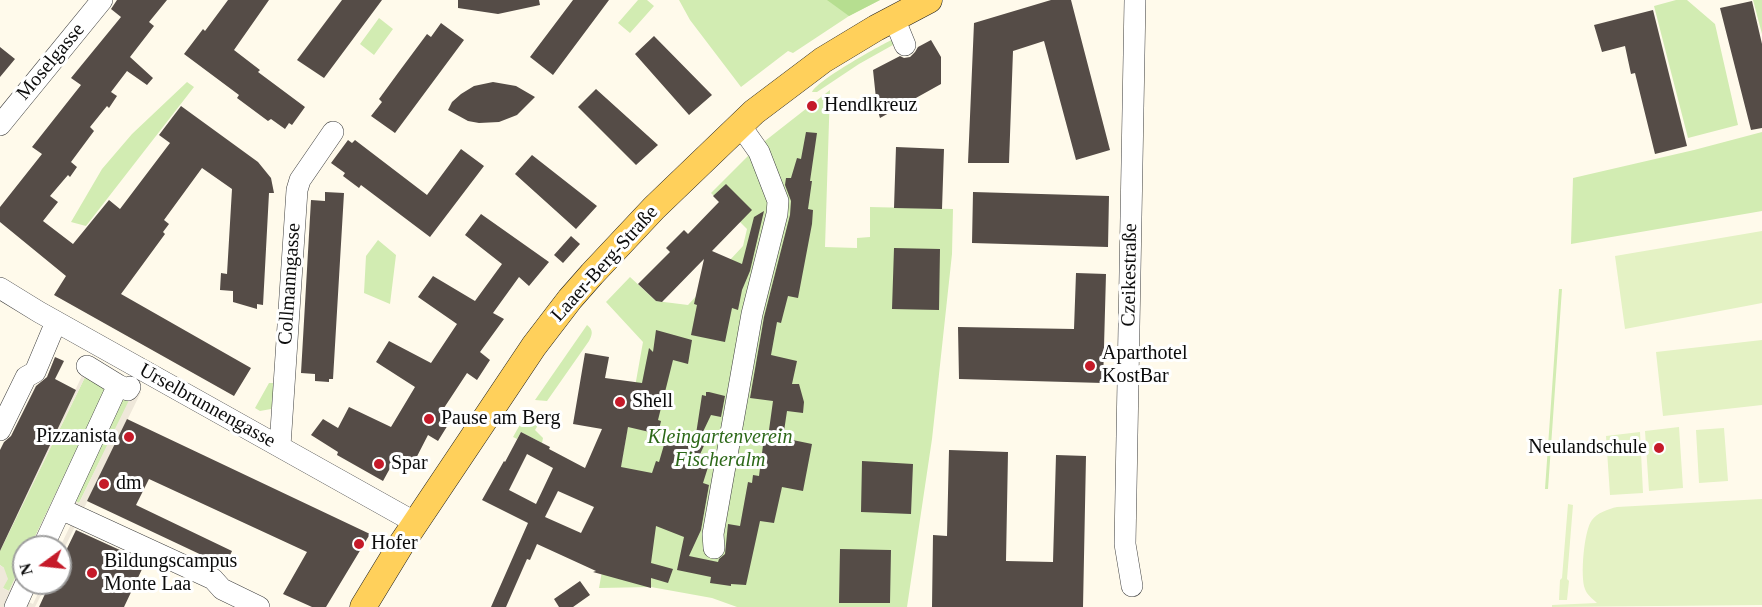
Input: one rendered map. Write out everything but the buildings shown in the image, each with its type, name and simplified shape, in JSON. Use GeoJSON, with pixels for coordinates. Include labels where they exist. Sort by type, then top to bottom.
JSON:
{"type":"FeatureCollection","features":[{"type":"Feature","properties":{"kind":"main road","name":"Laaer-Berg-Straße"},"geometry":{"type":"LineString","coordinates":[[363,607],[534,346],[570,299],[654,208],[754,112],[823,60],[929,0]]}},
{"type":"Feature","properties":{"kind":"street","name":"Moselgasse"},"geometry":{"type":"LineString","coordinates":[[3,113],[102,0]]}},
{"type":"Feature","properties":{"kind":"street","name":"Czeikestraße"},"geometry":{"type":"LineString","coordinates":[[1132,586],[1125,544],[1135,0]]}},
{"type":"Feature","properties":{"kind":"street"},"geometry":{"type":"LineString","coordinates":[[894,18],[905,45]]}},
{"type":"Feature","properties":{"kind":"street"},"geometry":{"type":"LineString","coordinates":[[714,548],[712,534],[752,314],[777,214],[778,201],[759,152],[740,126]]}},
{"type":"Feature","properties":{"kind":"street","name":"Collmanngasse"},"geometry":{"type":"LineString","coordinates":[[280,446],[297,190],[300,180],[333,132]]}},
{"type":"Feature","properties":{"kind":"street","name":"Urselbrunnengasse"},"geometry":{"type":"LineString","coordinates":[[0,288],[56,322],[416,523]]}},
{"type":"Feature","properties":{"kind":"street"},"geometry":{"type":"LineString","coordinates":[[0,430],[26,377],[35,372],[56,322]]}},
{"type":"Feature","properties":{"kind":"street"},"geometry":{"type":"LineString","coordinates":[[49,535],[124,386],[87,366]]}},
{"type":"Feature","properties":{"kind":"street"},"geometry":{"type":"LineString","coordinates":[[61,509],[213,579],[222,589],[259,607]]}},
{"type":"Feature","properties":{"kind":"green space"},"geometry":{"type":"Polygon","coordinates":[[[638,0],[647,0],[654,6],[630,33],[618,23],[638,0]]]}},
{"type":"Feature","properties":{"kind":"green space"},"geometry":{"type":"Polygon","coordinates":[[[679,0],[880,0],[849,16],[793,53],[788,51],[741,87],[690,20],[679,0]]]}},
{"type":"Feature","properties":{"kind":"green space"},"geometry":{"type":"Polygon","coordinates":[[[827,0],[880,0],[849,16],[827,0]]]}},
{"type":"Feature","properties":{"kind":"green space"},"geometry":{"type":"Polygon","coordinates":[[[1676,0],[1687,0],[1715,24],[1738,125],[1688,138],[1654,6],[1676,0]]]}},
{"type":"Feature","properties":{"kind":"green space"},"geometry":{"type":"Polygon","coordinates":[[[1753,0],[1762,0],[1762,34],[1753,0]]]}},
{"type":"Feature","properties":{"kind":"green space"},"geometry":{"type":"Polygon","coordinates":[[[379,18],[393,29],[374,55],[360,44],[379,18]]]}},
{"type":"Feature","properties":{"kind":"green space"},"geometry":{"type":"Polygon","coordinates":[[[897,37],[900,41],[859,64],[817,92],[812,92],[838,71],[897,37]]]}},
{"type":"Feature","properties":{"kind":"green space"},"geometry":{"type":"Polygon","coordinates":[[[187,82],[194,87],[86,226],[71,222],[102,169],[132,134],[187,82]]]}},
{"type":"Feature","properties":{"kind":"green space","name":"Kleingartenverein Fischeralm"},"geometry":{"type":"Polygon","coordinates":[[[830,90],[825,247],[857,248],[857,238],[870,237],[870,207],[953,209],[952,254],[932,439],[907,607],[737,607],[712,598],[651,587],[599,588],[643,342],[606,302],[630,277],[656,301],[688,305],[743,246],[747,229],[711,193],[756,148],[830,90]]]}},
{"type":"Feature","properties":{"kind":"green space"},"geometry":{"type":"Polygon","coordinates":[[[1762,132],[1762,211],[1571,244],[1573,178],[1762,132]]]}},
{"type":"Feature","properties":{"kind":"green space"},"geometry":{"type":"Polygon","coordinates":[[[1762,231],[1762,303],[1625,329],[1615,256],[1762,231]]]}},
{"type":"Feature","properties":{"kind":"green space"},"geometry":{"type":"Polygon","coordinates":[[[378,240],[396,255],[390,304],[364,293],[366,256],[378,240]]]}},
{"type":"Feature","properties":{"kind":"green space"},"geometry":{"type":"Polygon","coordinates":[[[1559,289],[1562,289],[1548,489],[1545,489],[1559,289]]]}},
{"type":"Feature","properties":{"kind":"green space"},"geometry":{"type":"Polygon","coordinates":[[[587,325],[592,333],[589,341],[547,401],[535,400],[587,325]]]}},
{"type":"Feature","properties":{"kind":"green space"},"geometry":{"type":"Polygon","coordinates":[[[1762,340],[1762,405],[1663,416],[1656,352],[1762,340]]]}},
{"type":"Feature","properties":{"kind":"green space"},"geometry":{"type":"Polygon","coordinates":[[[88,371],[115,385],[93,416],[36,535],[12,535],[12,585],[9,591],[3,588],[4,568],[0,565],[0,551],[88,371]]]}},
{"type":"Feature","properties":{"kind":"green space"},"geometry":{"type":"Polygon","coordinates":[[[269,383],[273,383],[271,409],[260,411],[255,408],[269,383]]]}},
{"type":"Feature","properties":{"kind":"green space"},"geometry":{"type":"Polygon","coordinates":[[[123,391],[132,396],[79,503],[70,499],[123,391]]]}},
{"type":"Feature","properties":{"kind":"green space"},"geometry":{"type":"Polygon","coordinates":[[[526,414],[540,417],[541,420],[535,430],[543,438],[542,443],[521,432],[517,439],[513,437],[526,414]]]}},
{"type":"Feature","properties":{"kind":"green space"},"geometry":{"type":"Polygon","coordinates":[[[1679,427],[1683,488],[1649,491],[1645,431],[1679,427]]]}},
{"type":"Feature","properties":{"kind":"green space"},"geometry":{"type":"Polygon","coordinates":[[[1724,428],[1728,481],[1699,483],[1696,430],[1724,428]]]}},
{"type":"Feature","properties":{"kind":"green space"},"geometry":{"type":"Polygon","coordinates":[[[1640,432],[1643,493],[1610,495],[1606,436],[1640,432]]]}},
{"type":"Feature","properties":{"kind":"green space"},"geometry":{"type":"Polygon","coordinates":[[[1762,499],[1762,605],[1552,607],[1552,605],[1597,603],[1585,589],[1583,565],[1589,525],[1603,512],[1617,507],[1762,499]]]}},
{"type":"Feature","properties":{"kind":"green space"},"geometry":{"type":"Polygon","coordinates":[[[1568,504],[1573,505],[1567,579],[1569,581],[1567,600],[1559,600],[1562,578],[1568,504]]]}},
{"type":"Feature","properties":{"kind":"shaded area"},"geometry":{"type":"Polygon","coordinates":[[[87,365],[141,392],[71,535],[66,535],[73,520],[65,515],[55,535],[36,535],[93,416],[114,386],[88,371],[0,551],[87,365]],[[123,392],[71,499],[79,503],[131,396],[123,392]]]}},
{"type":"Feature","properties":{"kind":"shaded area"},"geometry":{"type":"Polygon","coordinates":[[[0,565],[4,568],[8,579],[3,588],[9,591],[12,585],[12,595],[24,595],[24,600],[33,604],[37,595],[41,595],[35,607],[0,607],[0,565]]]}},
{"type":"Feature","properties":{"kind":"place","name":"Hendlkreuz"},"geometry":{"type":"Point","coordinates":[812,106]}},
{"type":"Feature","properties":{"kind":"place","name":"Aparthotel KostBar"},"geometry":{"type":"Point","coordinates":[1090,366]}},
{"type":"Feature","properties":{"kind":"place","name":"Shell"},"geometry":{"type":"Point","coordinates":[620,402]}},
{"type":"Feature","properties":{"kind":"place","name":"Pause am Berg"},"geometry":{"type":"Point","coordinates":[429,419]}},
{"type":"Feature","properties":{"kind":"place","name":"Pizzanista"},"geometry":{"type":"Point","coordinates":[129,437]}},
{"type":"Feature","properties":{"kind":"place","name":"Neulandschule"},"geometry":{"type":"Point","coordinates":[1659,448]}},
{"type":"Feature","properties":{"kind":"place","name":"Spar"},"geometry":{"type":"Point","coordinates":[379,464]}},
{"type":"Feature","properties":{"kind":"place","name":"dm"},"geometry":{"type":"Point","coordinates":[104,484]}},
{"type":"Feature","properties":{"kind":"place","name":"Hofer"},"geometry":{"type":"Point","coordinates":[359,544]}},
{"type":"Feature","properties":{"kind":"place","name":"Bildungscampus Monte Laa"},"geometry":{"type":"Point","coordinates":[92,573]}}]}
